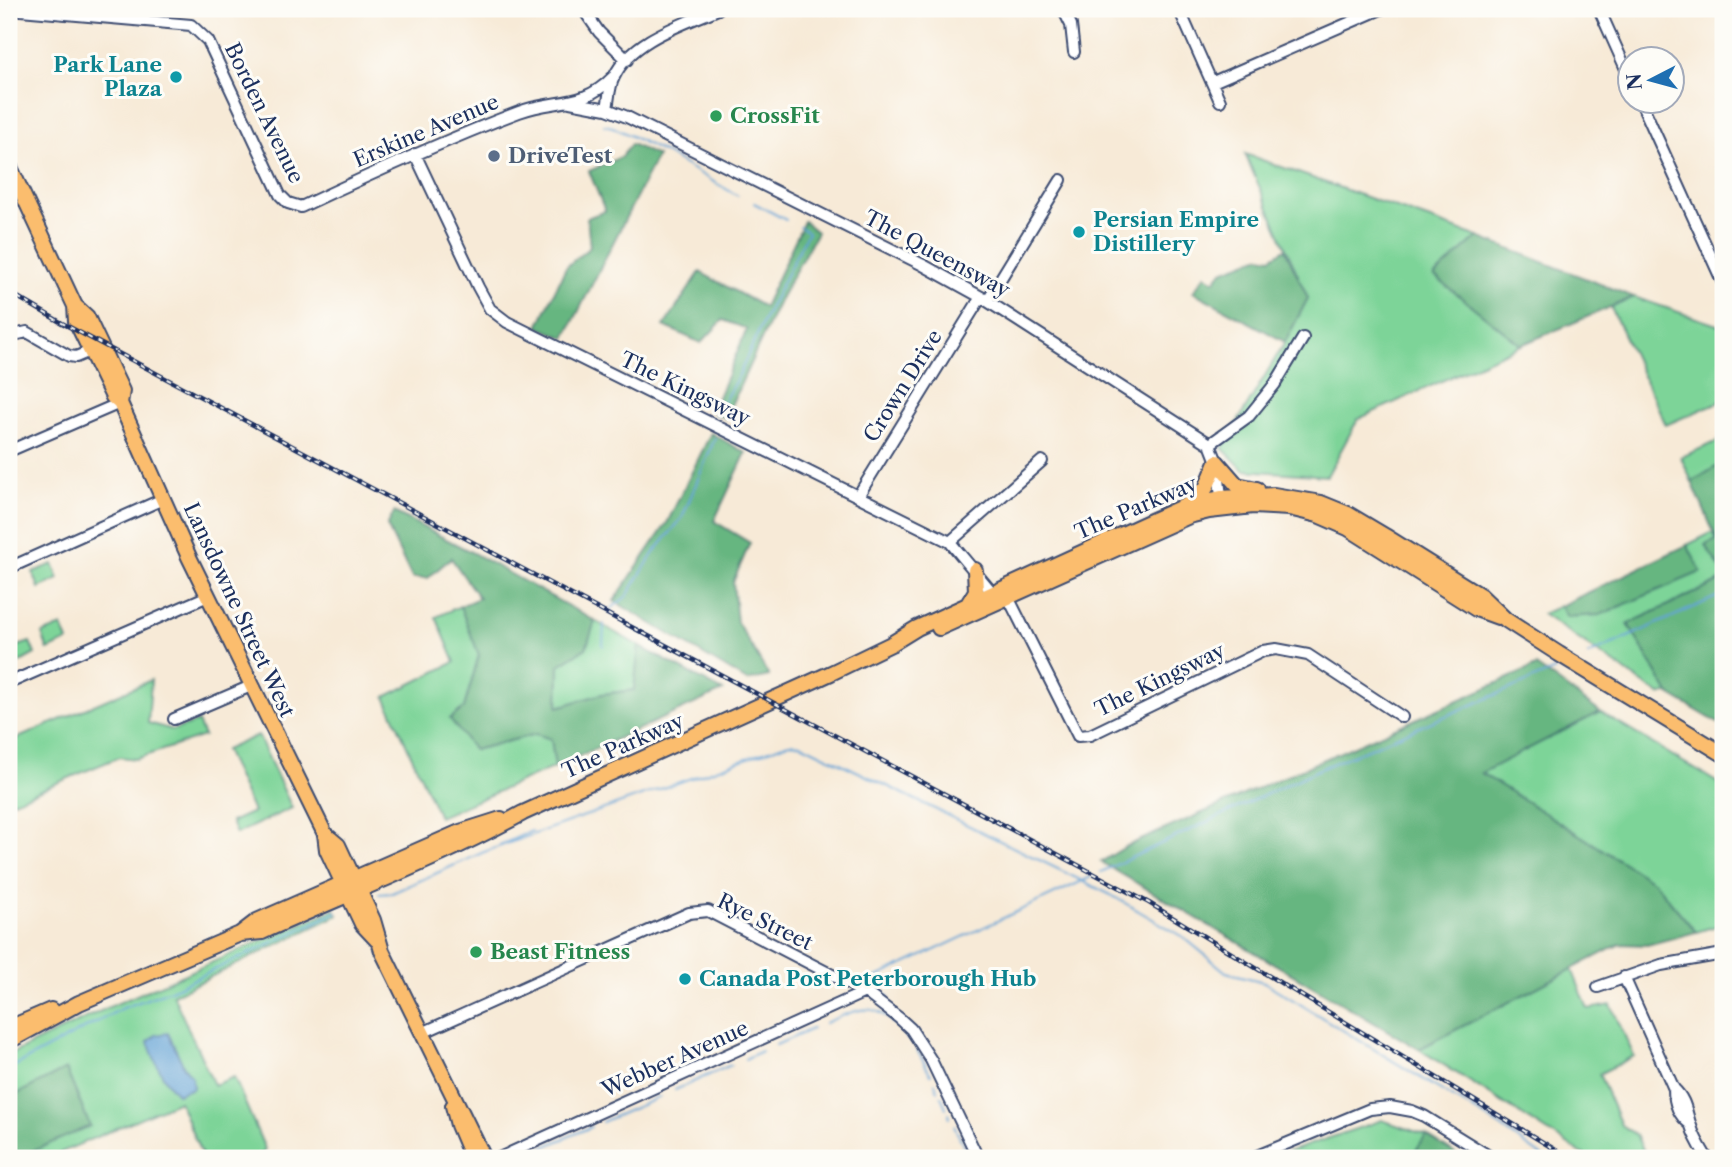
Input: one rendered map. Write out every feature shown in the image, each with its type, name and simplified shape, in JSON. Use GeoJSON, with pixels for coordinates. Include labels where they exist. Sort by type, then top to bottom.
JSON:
{"type":"FeatureCollection","features":[{"type":"Feature","properties":{"kind":"main road","name":"Lansdowne Street West"},"geometry":{"type":"LineString","coordinates":[[9,165],[75,306],[76,321],[90,351],[113,397],[120,402],[208,596],[325,834],[338,845],[350,886],[373,920],[377,940],[484,1158]]}},
{"type":"Feature","properties":{"kind":"main road","name":"Lansdowne Street West"},"geometry":{"type":"LineString","coordinates":[[75,306],[87,317],[122,391],[120,402]]}},
{"type":"Feature","properties":{"kind":"main road"},"geometry":{"type":"LineString","coordinates":[[1187,505],[1206,488],[1217,462],[1237,485],[1282,495]]}},
{"type":"Feature","properties":{"kind":"main road","name":"The Parkway"},"geometry":{"type":"LineString","coordinates":[[891,644],[917,638],[1187,505],[1282,495],[1321,503],[1348,514],[1481,596],[1506,620]]}},
{"type":"Feature","properties":{"kind":"main road","name":"The Parkway"},"geometry":{"type":"LineString","coordinates":[[9,1041],[79,1003],[240,934],[262,932],[460,832],[523,813],[772,701],[967,605],[1001,595],[1222,503],[1272,506],[1318,515],[1348,528],[1476,609],[1506,620],[1723,754]]}},
{"type":"Feature","properties":{"kind":"main road"},"geometry":{"type":"LineString","coordinates":[[967,605],[976,591],[975,570]]}},
{"type":"Feature","properties":{"kind":"main road","name":"The Parkway"},"geometry":{"type":"LineString","coordinates":[[9,1028],[46,1012],[79,1003]]}},
{"type":"Feature","properties":{"kind":"main road","name":"Lansdowne Street West"},"geometry":{"type":"LineString","coordinates":[[447,1087],[458,1125],[472,1158]]}},
{"type":"Feature","properties":{"kind":"street","name":"Borden Avenue"},"geometry":{"type":"LineString","coordinates":[[9,9],[182,22],[197,29],[208,41],[281,195],[288,203],[301,206]]}},
{"type":"Feature","properties":{"kind":"street"},"geometry":{"type":"LineString","coordinates":[[583,9],[599,32],[627,60]]}},
{"type":"Feature","properties":{"kind":"street"},"geometry":{"type":"LineString","coordinates":[[569,102],[593,94],[653,38],[718,9]]}},
{"type":"Feature","properties":{"kind":"street"},"geometry":{"type":"LineString","coordinates":[[1063,9],[1071,25],[1074,52]]}},
{"type":"Feature","properties":{"kind":"street"},"geometry":{"type":"LineString","coordinates":[[1179,9],[1220,101]]}},
{"type":"Feature","properties":{"kind":"street"},"geometry":{"type":"LineString","coordinates":[[1213,82],[1381,9]]}},
{"type":"Feature","properties":{"kind":"street"},"geometry":{"type":"LineString","coordinates":[[1599,9],[1616,47]]}},
{"type":"Feature","properties":{"kind":"street"},"geometry":{"type":"LineString","coordinates":[[607,109],[613,77]]}},
{"type":"Feature","properties":{"kind":"street","name":"Erskine Avenue"},"geometry":{"type":"LineString","coordinates":[[301,206],[415,154],[522,110],[569,102]]}},
{"type":"Feature","properties":{"kind":"street","name":"The Queensway"},"geometry":{"type":"LineString","coordinates":[[569,102],[607,109],[627,117],[923,265],[984,299],[1210,444]]}},
{"type":"Feature","properties":{"kind":"street"},"geometry":{"type":"LineString","coordinates":[[1647,116],[1723,283]]}},
{"type":"Feature","properties":{"kind":"street","name":"The Kingsway"},"geometry":{"type":"LineString","coordinates":[[415,154],[490,309],[507,323],[950,542],[1001,595],[1078,736],[1090,735],[1263,650],[1276,649],[1308,655],[1402,717]]}},
{"type":"Feature","properties":{"kind":"street","name":"Crown Drive"},"geometry":{"type":"LineString","coordinates":[[858,496],[1061,180]]}},
{"type":"Feature","properties":{"kind":"street"},"geometry":{"type":"LineString","coordinates":[[9,336],[27,332],[69,356],[76,357],[90,351]]}},
{"type":"Feature","properties":{"kind":"street"},"geometry":{"type":"LineString","coordinates":[[1222,503],[1217,462],[1210,444],[1249,416],[1275,384],[1303,338]]}},
{"type":"Feature","properties":{"kind":"street"},"geometry":{"type":"LineString","coordinates":[[9,451],[120,402]]}},
{"type":"Feature","properties":{"kind":"street"},"geometry":{"type":"LineString","coordinates":[[950,542],[1042,461]]}},
{"type":"Feature","properties":{"kind":"street"},"geometry":{"type":"LineString","coordinates":[[9,568],[163,499]]}},
{"type":"Feature","properties":{"kind":"street"},"geometry":{"type":"LineString","coordinates":[[9,683],[208,596]]}},
{"type":"Feature","properties":{"kind":"street"},"geometry":{"type":"LineString","coordinates":[[174,719],[251,686]]}},
{"type":"Feature","properties":{"kind":"street","name":"Rye Street"},"geometry":{"type":"LineString","coordinates":[[422,1033],[689,913],[708,911],[865,992],[911,1029],[931,1060],[978,1158]]}},
{"type":"Feature","properties":{"kind":"street"},"geometry":{"type":"LineString","coordinates":[[1598,987],[1661,965],[1723,954]]}},
{"type":"Feature","properties":{"kind":"street"},"geometry":{"type":"LineString","coordinates":[[1624,977],[1674,1089],[1681,1095],[1689,1115],[1689,1124],[1707,1158]]}},
{"type":"Feature","properties":{"kind":"street","name":"Webber Avenue"},"geometry":{"type":"LineString","coordinates":[[499,1158],[865,992]]}},
{"type":"Feature","properties":{"kind":"street"},"geometry":{"type":"LineString","coordinates":[[1252,1158],[1361,1111],[1390,1107],[1424,1116],[1492,1158]]}},
{"type":"Feature","properties":{"kind":"green space"},"geometry":{"type":"Polygon","coordinates":[[[631,144],[657,156],[565,338],[538,327],[566,267],[590,247],[587,218],[605,211],[589,171],[621,157],[631,144]]]}},
{"type":"Feature","properties":{"kind":"green space"},"geometry":{"type":"Polygon","coordinates":[[[1245,154],[1478,237],[1435,276],[1521,345],[1358,419],[1327,476],[1244,470],[1222,448],[1308,298],[1245,154]]]}},
{"type":"Feature","properties":{"kind":"green space"},"geometry":{"type":"Polygon","coordinates":[[[804,221],[817,232],[781,297],[725,418],[712,411],[747,329],[723,320],[701,343],[664,326],[700,272],[764,307],[804,221]]]}},
{"type":"Feature","properties":{"kind":"green space"},"geometry":{"type":"Polygon","coordinates":[[[1478,237],[1634,297],[1521,345],[1434,276],[1478,237]]]}},
{"type":"Feature","properties":{"kind":"green space"},"geometry":{"type":"Polygon","coordinates":[[[1285,249],[1308,298],[1285,342],[1193,292],[1205,275],[1214,281],[1222,271],[1261,256],[1271,258],[1285,249]]]}},
{"type":"Feature","properties":{"kind":"green space"},"geometry":{"type":"Polygon","coordinates":[[[1634,297],[1723,327],[1723,400],[1666,425],[1611,308],[1634,297]]]}},
{"type":"Feature","properties":{"kind":"green space"},"geometry":{"type":"Polygon","coordinates":[[[711,433],[746,453],[714,521],[750,543],[733,582],[737,622],[769,676],[747,681],[614,601],[667,523],[711,433]]]}},
{"type":"Feature","properties":{"kind":"green space"},"geometry":{"type":"Polygon","coordinates":[[[1723,439],[1723,471],[1717,467],[1692,482],[1681,457],[1723,439]]]}},
{"type":"Feature","properties":{"kind":"green space"},"geometry":{"type":"Polygon","coordinates":[[[1717,466],[1723,471],[1722,571],[1705,545],[1717,540],[1692,482],[1717,466]]]}},
{"type":"Feature","properties":{"kind":"green space"},"geometry":{"type":"Polygon","coordinates":[[[394,512],[595,621],[586,648],[559,665],[558,707],[602,694],[634,690],[639,646],[723,691],[555,767],[551,739],[536,734],[474,750],[450,719],[464,708],[479,655],[460,606],[479,598],[451,558],[428,578],[412,578],[387,526],[394,512]]]}},
{"type":"Feature","properties":{"kind":"green space"},"geometry":{"type":"Polygon","coordinates":[[[1713,532],[1717,541],[1706,545],[1723,570],[1723,580],[1628,624],[1669,694],[1660,695],[1542,614],[1560,606],[1568,617],[1700,572],[1687,545],[1713,532]]]}},
{"type":"Feature","properties":{"kind":"green space"},"geometry":{"type":"Polygon","coordinates":[[[1687,545],[1701,572],[1600,615],[1567,617],[1560,606],[1687,545]]]}},
{"type":"Feature","properties":{"kind":"green space"},"geometry":{"type":"Polygon","coordinates":[[[53,564],[59,579],[39,588],[33,572],[53,564]]]}},
{"type":"Feature","properties":{"kind":"green space"},"geometry":{"type":"Polygon","coordinates":[[[1723,580],[1723,726],[1669,694],[1628,624],[1723,580]]]}},
{"type":"Feature","properties":{"kind":"green space"},"geometry":{"type":"Polygon","coordinates":[[[460,606],[479,655],[464,708],[451,718],[474,750],[537,734],[551,739],[555,767],[439,817],[385,697],[455,662],[436,617],[460,606]]]}},
{"type":"Feature","properties":{"kind":"green space"},"geometry":{"type":"Polygon","coordinates":[[[595,621],[639,646],[634,690],[602,694],[558,707],[559,665],[586,648],[595,621]]]}},
{"type":"Feature","properties":{"kind":"green space"},"geometry":{"type":"Polygon","coordinates":[[[62,626],[68,641],[48,650],[42,634],[62,626]]]}},
{"type":"Feature","properties":{"kind":"green space"},"geometry":{"type":"Polygon","coordinates":[[[30,642],[35,654],[15,665],[9,662],[9,649],[30,642]]]}},
{"type":"Feature","properties":{"kind":"green space"},"geometry":{"type":"Polygon","coordinates":[[[1536,666],[1600,712],[1481,773],[1654,882],[1696,932],[1647,945],[1620,944],[1419,1049],[1101,862],[1127,846],[1536,666]]]}},
{"type":"Feature","properties":{"kind":"green space"},"geometry":{"type":"Polygon","coordinates":[[[151,680],[148,723],[173,730],[198,722],[204,736],[136,759],[119,757],[9,803],[9,742],[151,680]]]}},
{"type":"Feature","properties":{"kind":"green space"},"geometry":{"type":"Polygon","coordinates":[[[1600,712],[1723,786],[1723,924],[1696,932],[1654,882],[1480,773],[1600,712]]]}},
{"type":"Feature","properties":{"kind":"green space"},"geometry":{"type":"Polygon","coordinates":[[[258,735],[292,808],[236,834],[231,822],[253,812],[225,750],[258,735]]]}},
{"type":"Feature","properties":{"kind":"green space"},"geometry":{"type":"Polygon","coordinates":[[[335,909],[338,915],[173,995],[214,1085],[234,1077],[265,1149],[259,1158],[203,1158],[179,1101],[48,1158],[9,1158],[9,1055],[109,1007],[335,909]]]}},
{"type":"Feature","properties":{"kind":"green space"},"geometry":{"type":"Polygon","coordinates":[[[1572,969],[1588,1009],[1611,1005],[1634,1056],[1599,1074],[1621,1125],[1636,1135],[1647,1158],[1589,1158],[1419,1049],[1572,969]]]}},
{"type":"Feature","properties":{"kind":"green space"},"geometry":{"type":"Polygon","coordinates":[[[66,1069],[90,1126],[17,1158],[9,1158],[9,1098],[66,1069]]]}},
{"type":"Feature","properties":{"kind":"green space"},"geometry":{"type":"Polygon","coordinates":[[[1382,1120],[1426,1135],[1411,1158],[1290,1158],[1288,1152],[1382,1120]]]}},
{"type":"Feature","properties":{"kind":"green space"},"geometry":{"type":"Polygon","coordinates":[[[1426,1135],[1462,1158],[1411,1158],[1426,1135]]]}},
{"type":"Feature","properties":{"kind":"water"},"geometry":{"type":"Polygon","coordinates":[[[168,1033],[184,1067],[192,1077],[193,1088],[177,1094],[164,1077],[148,1042],[156,1035],[168,1033]]]}},
{"type":"Feature","properties":{"kind":"waterway"},"geometry":{"type":"LineString","coordinates":[[604,125],[663,152],[738,196]]}},
{"type":"Feature","properties":{"kind":"waterway"},"geometry":{"type":"LineString","coordinates":[[754,203],[786,220]]}},
{"type":"Feature","properties":{"kind":"waterway"},"geometry":{"type":"LineString","coordinates":[[715,416],[739,375],[808,232],[800,227]]}},
{"type":"Feature","properties":{"kind":"waterway"},"geometry":{"type":"LineString","coordinates":[[611,609],[627,596],[653,554],[682,518],[715,438]]}},
{"type":"Feature","properties":{"kind":"waterway"},"geometry":{"type":"LineString","coordinates":[[1588,655],[1723,594]]}},
{"type":"Feature","properties":{"kind":"waterway"},"geometry":{"type":"LineString","coordinates":[[603,646],[604,624]]}},
{"type":"Feature","properties":{"kind":"waterway"},"geometry":{"type":"LineString","coordinates":[[1101,872],[1322,768],[1555,670]]}},
{"type":"Feature","properties":{"kind":"waterway"},"geometry":{"type":"LineString","coordinates":[[484,852],[789,743],[801,744],[1111,895],[1182,936],[1226,972],[1264,982],[1501,1127],[1544,1158]]}},
{"type":"Feature","properties":{"kind":"waterway"},"geometry":{"type":"LineString","coordinates":[[499,846],[532,831],[500,845]]}},
{"type":"Feature","properties":{"kind":"waterway"},"geometry":{"type":"LineString","coordinates":[[379,894],[392,893],[484,852]]}},
{"type":"Feature","properties":{"kind":"waterway"},"geometry":{"type":"LineString","coordinates":[[889,997],[877,991],[873,979],[1091,877]]}},
{"type":"Feature","properties":{"kind":"waterway"},"geometry":{"type":"LineString","coordinates":[[9,1069],[123,1008],[171,990],[337,912]]}},
{"type":"Feature","properties":{"kind":"waterway"},"geometry":{"type":"LineString","coordinates":[[825,1023],[853,1012],[872,1010],[889,1019],[910,1041]]}},
{"type":"Feature","properties":{"kind":"waterway"},"geometry":{"type":"LineString","coordinates":[[776,1045],[812,1029]]}},
{"type":"Feature","properties":{"kind":"waterway"},"geometry":{"type":"LineString","coordinates":[[917,1050],[931,1075]]}},
{"type":"Feature","properties":{"kind":"waterway"},"geometry":{"type":"LineString","coordinates":[[745,1059],[761,1051]]}},
{"type":"Feature","properties":{"kind":"waterway"},"geometry":{"type":"LineString","coordinates":[[675,1090],[731,1065]]}},
{"type":"Feature","properties":{"kind":"waterway"},"geometry":{"type":"LineString","coordinates":[[935,1083],[938,1091]]}},
{"type":"Feature","properties":{"kind":"waterway"},"geometry":{"type":"LineString","coordinates":[[941,1096],[946,1108]]}},
{"type":"Feature","properties":{"kind":"waterway"},"geometry":{"type":"LineString","coordinates":[[602,1122],[660,1097]]}},
{"type":"Feature","properties":{"kind":"waterway"},"geometry":{"type":"LineString","coordinates":[[949,1114],[950,1118]]}},
{"type":"Feature","properties":{"kind":"waterway"},"geometry":{"type":"LineString","coordinates":[[954,1126],[966,1150]]}},
{"type":"Feature","properties":{"kind":"waterway"},"geometry":{"type":"LineString","coordinates":[[542,1148],[591,1127]]}},
{"type":"Feature","properties":{"kind":"railway"},"geometry":{"type":"LineString","coordinates":[[9,292],[62,323],[1149,903],[1569,1158]]}},
{"type":"Feature","properties":{"kind":"place","name":"Park Lane Plaza"},"geometry":{"type":"Point","coordinates":[176,77]}},
{"type":"Feature","properties":{"kind":"place","name":"CrossFit"},"geometry":{"type":"Point","coordinates":[716,116]}},
{"type":"Feature","properties":{"kind":"place","name":"DriveTest"},"geometry":{"type":"Point","coordinates":[494,156]}},
{"type":"Feature","properties":{"kind":"place","name":"Persian Empire Distillery"},"geometry":{"type":"Point","coordinates":[1079,232]}},
{"type":"Feature","properties":{"kind":"place","name":"Beast Fitness"},"geometry":{"type":"Point","coordinates":[476,952]}},
{"type":"Feature","properties":{"kind":"place","name":"Canada Post Peterborough Hub"},"geometry":{"type":"Point","coordinates":[685,979]}}]}
